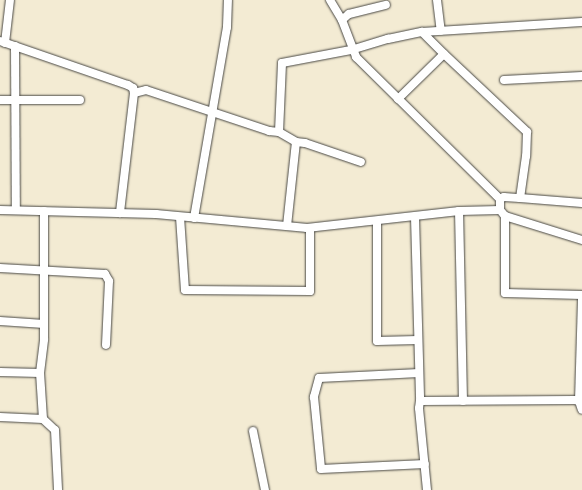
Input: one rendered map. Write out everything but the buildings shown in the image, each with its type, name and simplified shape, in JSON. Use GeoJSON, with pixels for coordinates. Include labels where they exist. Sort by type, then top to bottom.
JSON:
{"type":"FeatureCollection","features":[{"type":"Feature","properties":{"kind":"street"},"geometry":{"type":"LineString","coordinates":[[10,0],[3,42],[128,85],[132,88],[134,93],[120,213]]}},
{"type":"Feature","properties":{"kind":"street"},"geometry":{"type":"LineString","coordinates":[[194,218],[227,27],[228,0]]}},
{"type":"Feature","properties":{"kind":"street"},"geometry":{"type":"LineString","coordinates":[[330,0],[342,20],[352,50],[356,57],[500,199],[503,213],[505,293],[582,295]]}},
{"type":"Feature","properties":{"kind":"street"},"geometry":{"type":"LineString","coordinates":[[437,0],[441,31]]}},
{"type":"Feature","properties":{"kind":"street"},"geometry":{"type":"LineString","coordinates":[[342,20],[349,14],[386,5]]}},
{"type":"Feature","properties":{"kind":"street"},"geometry":{"type":"LineString","coordinates":[[279,132],[282,63],[352,50],[388,39],[422,32],[582,22]]}},
{"type":"Feature","properties":{"kind":"street"},"geometry":{"type":"LineString","coordinates":[[422,32],[528,132],[520,198]]}},
{"type":"Feature","properties":{"kind":"street"},"geometry":{"type":"LineString","coordinates":[[15,46],[16,210]]}},
{"type":"Feature","properties":{"kind":"street"},"geometry":{"type":"LineString","coordinates":[[398,99],[444,54]]}},
{"type":"Feature","properties":{"kind":"street"},"geometry":{"type":"LineString","coordinates":[[504,80],[582,76]]}},
{"type":"Feature","properties":{"kind":"street"},"geometry":{"type":"LineString","coordinates":[[134,93],[146,90],[212,113],[269,131],[279,132],[296,142],[305,143],[361,162]]}},
{"type":"Feature","properties":{"kind":"street"},"geometry":{"type":"LineString","coordinates":[[0,100],[80,100]]}},
{"type":"Feature","properties":{"kind":"street"},"geometry":{"type":"LineString","coordinates":[[286,226],[296,142]]}},
{"type":"Feature","properties":{"kind":"street"},"geometry":{"type":"LineString","coordinates":[[500,199],[504,197],[582,203]]}},
{"type":"Feature","properties":{"kind":"street"},"geometry":{"type":"LineString","coordinates":[[0,210],[120,213],[310,228],[459,212],[503,213],[582,240]]}},
{"type":"Feature","properties":{"kind":"street"},"geometry":{"type":"LineString","coordinates":[[43,419],[40,373],[44,324],[44,211]]}},
{"type":"Feature","properties":{"kind":"street"},"geometry":{"type":"LineString","coordinates":[[459,212],[463,401]]}},
{"type":"Feature","properties":{"kind":"street"},"geometry":{"type":"LineString","coordinates":[[180,217],[185,290],[310,291],[310,228]]}},
{"type":"Feature","properties":{"kind":"street"},"geometry":{"type":"LineString","coordinates":[[415,217],[419,408],[427,490]]}},
{"type":"Feature","properties":{"kind":"street"},"geometry":{"type":"LineString","coordinates":[[377,221],[376,341],[418,340]]}},
{"type":"Feature","properties":{"kind":"street"},"geometry":{"type":"LineString","coordinates":[[0,268],[105,274],[109,281],[106,345]]}},
{"type":"Feature","properties":{"kind":"street"},"geometry":{"type":"LineString","coordinates":[[582,298],[578,401],[582,410]]}},
{"type":"Feature","properties":{"kind":"street"},"geometry":{"type":"LineString","coordinates":[[0,321],[44,324]]}},
{"type":"Feature","properties":{"kind":"street"},"geometry":{"type":"LineString","coordinates":[[0,372],[40,373]]}},
{"type":"Feature","properties":{"kind":"street"},"geometry":{"type":"LineString","coordinates":[[419,373],[319,378],[314,397],[322,469],[425,464]]}},
{"type":"Feature","properties":{"kind":"street"},"geometry":{"type":"LineString","coordinates":[[420,402],[517,399],[578,401]]}},
{"type":"Feature","properties":{"kind":"street"},"geometry":{"type":"LineString","coordinates":[[0,417],[43,419],[55,430],[58,490]]}},
{"type":"Feature","properties":{"kind":"street"},"geometry":{"type":"LineString","coordinates":[[253,431],[265,490]]}}]}
